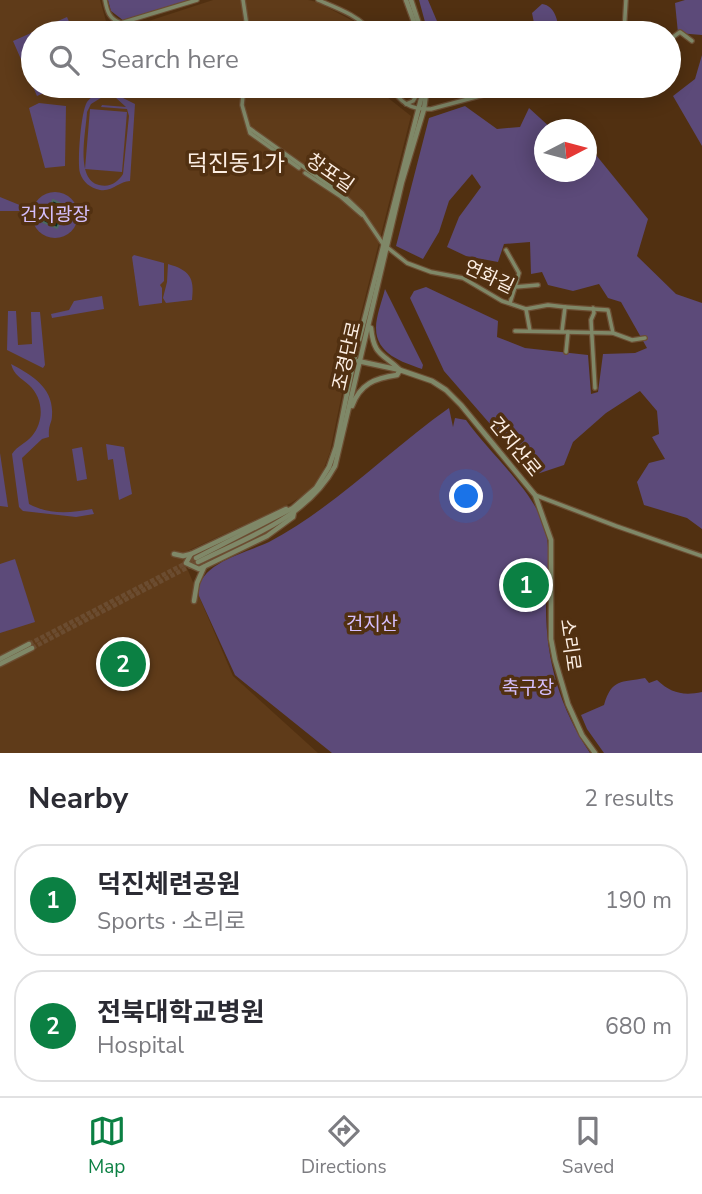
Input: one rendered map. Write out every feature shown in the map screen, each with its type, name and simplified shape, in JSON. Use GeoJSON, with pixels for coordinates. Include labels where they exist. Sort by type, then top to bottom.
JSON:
{"type":"FeatureCollection","features":[{"type":"Feature","properties":{"kind":"street"},"geometry":{"type":"LineString","coordinates":[[105,0],[108,14],[118,21]]}},
{"type":"Feature","properties":{"kind":"street"},"geometry":{"type":"LineString","coordinates":[[128,21],[197,0]]}},
{"type":"Feature","properties":{"kind":"street"},"geometry":{"type":"LineString","coordinates":[[243,0],[246,21]]}},
{"type":"Feature","properties":{"kind":"street"},"geometry":{"type":"LineString","coordinates":[[318,0],[359,21]]}},
{"type":"Feature","properties":{"kind":"street"},"geometry":{"type":"LineString","coordinates":[[409,0],[416,21]]}},
{"type":"Feature","properties":{"kind":"street"},"geometry":{"type":"LineString","coordinates":[[625,21],[626,0]]}},
{"type":"Feature","properties":{"kind":"street"},"geometry":{"type":"LineString","coordinates":[[681,33],[692,41]]}},
{"type":"Feature","properties":{"kind":"street","name":"창포길"},"geometry":{"type":"LineString","coordinates":[[243,98],[242,105],[254,136],[340,196],[362,215],[385,246]]}},
{"type":"Feature","properties":{"kind":"street"},"geometry":{"type":"LineString","coordinates":[[398,98],[417,109],[468,98]]}},
{"type":"Feature","properties":{"kind":"street"},"geometry":{"type":"LineString","coordinates":[[406,104],[415,98]]}},
{"type":"Feature","properties":{"kind":"street","name":"조경단로"},"geometry":{"type":"LineString","coordinates":[[293,510],[316,488],[333,458],[420,98]]}},
{"type":"Feature","properties":{"kind":"street","name":"조경단로"},"geometry":{"type":"LineString","coordinates":[[195,558],[310,500],[328,477],[338,458],[357,361],[368,327],[385,246],[426,98]]}},
{"type":"Feature","properties":{"kind":"street","name":"연화길"},"geometry":{"type":"LineString","coordinates":[[385,246],[407,263],[430,272],[463,278],[482,290],[526,309],[548,305],[593,308]]}},
{"type":"Feature","properties":{"kind":"street"},"geometry":{"type":"LineString","coordinates":[[506,250],[519,273],[510,303]]}},
{"type":"Feature","properties":{"kind":"street"},"geometry":{"type":"LineString","coordinates":[[515,287],[538,285]]}},
{"type":"Feature","properties":{"kind":"street"},"geometry":{"type":"LineString","coordinates":[[562,331],[565,307]]}},
{"type":"Feature","properties":{"kind":"street"},"geometry":{"type":"LineString","coordinates":[[595,388],[593,308],[608,310],[613,333]]}},
{"type":"Feature","properties":{"kind":"street"},"geometry":{"type":"LineString","coordinates":[[526,309],[530,331]]}},
{"type":"Feature","properties":{"kind":"street"},"geometry":{"type":"LineString","coordinates":[[348,416],[356,395],[365,385],[376,379],[397,375],[400,370],[381,356],[374,345],[371,328],[368,327]]}},
{"type":"Feature","properties":{"kind":"street"},"geometry":{"type":"LineString","coordinates":[[515,331],[613,333],[632,340],[645,338]]}},
{"type":"Feature","properties":{"kind":"street"},"geometry":{"type":"LineString","coordinates":[[566,352],[568,332]]}},
{"type":"Feature","properties":{"kind":"street","name":"건지산로"},"geometry":{"type":"LineString","coordinates":[[357,361],[400,370],[432,381],[453,396],[535,495],[702,556]]}},
{"type":"Feature","properties":{"kind":"street","name":"소리로"},"geometry":{"type":"LineString","coordinates":[[535,495],[551,540],[551,631],[555,660],[568,704],[582,735],[595,753]]}},
{"type":"Feature","properties":{"kind":"street"},"geometry":{"type":"LineString","coordinates":[[293,510],[293,517],[267,536],[199,569],[186,564],[272,514],[293,510]]}},
{"type":"Feature","properties":{"kind":"street"},"geometry":{"type":"LineString","coordinates":[[174,554],[195,558]]}},
{"type":"Feature","properties":{"kind":"street"},"geometry":{"type":"LineString","coordinates":[[194,601],[197,583],[204,567]]}},
{"type":"Feature","properties":{"kind":"street"},"geometry":{"type":"LineString","coordinates":[[0,662],[31,646]]}},
{"type":"Feature","properties":{"kind":"shaded area"},"geometry":{"type":"Polygon","coordinates":[[[0,0],[100,0],[106,21],[21,21],[21,98],[388,98],[411,116],[347,369],[330,452],[320,479],[307,493],[291,503],[181,554],[233,676],[318,753],[0,753],[0,0]]]}},
{"type":"Feature","properties":{"kind":"shaded area"},"geometry":{"type":"Polygon","coordinates":[[[213,0],[317,2],[353,21],[149,21],[213,0]]]}},
{"type":"Feature","properties":{"kind":"green space"},"geometry":{"type":"Polygon","coordinates":[[[108,0],[193,0],[124,21],[111,11],[108,0]]]}},
{"type":"Feature","properties":{"kind":"green space"},"geometry":{"type":"Polygon","coordinates":[[[419,0],[428,0],[437,21],[425,21],[419,0]]]}},
{"type":"Feature","properties":{"kind":"green space"},"geometry":{"type":"Polygon","coordinates":[[[702,0],[702,35],[681,33],[681,21],[677,21],[675,3],[702,0]]]}},
{"type":"Feature","properties":{"kind":"green space"},"geometry":{"type":"Polygon","coordinates":[[[542,4],[547,5],[557,21],[534,21],[532,13],[542,4]]]}},
{"type":"Feature","properties":{"kind":"green space"},"geometry":{"type":"Polygon","coordinates":[[[21,37],[21,59],[13,41],[21,37]]]}},
{"type":"Feature","properties":{"kind":"green space"},"geometry":{"type":"Polygon","coordinates":[[[702,55],[702,146],[674,98],[681,98],[681,90],[695,79],[702,55]]]}},
{"type":"Feature","properties":{"kind":"green space"},"geometry":{"type":"Polygon","coordinates":[[[101,98],[91,104],[87,112],[84,165],[92,181],[103,186],[113,184],[123,174],[129,116],[127,109],[101,107],[126,107],[116,98],[135,104],[130,181],[109,189],[93,188],[80,173],[80,137],[83,115],[89,99],[101,98]]]}},
{"type":"Feature","properties":{"kind":"green space"},"geometry":{"type":"Polygon","coordinates":[[[39,103],[66,106],[65,166],[45,168],[29,108],[39,103]]]}},
{"type":"Feature","properties":{"kind":"green space"},"geometry":{"type":"Polygon","coordinates":[[[465,106],[497,129],[520,127],[529,108],[541,119],[534,119],[534,182],[597,182],[597,156],[648,219],[637,256],[676,294],[702,303],[702,529],[687,518],[644,505],[637,482],[649,463],[665,459],[652,437],[659,434],[657,411],[640,391],[606,413],[573,442],[564,465],[531,476],[504,440],[444,371],[410,298],[414,291],[426,287],[498,321],[497,337],[525,348],[588,355],[591,394],[598,392],[603,354],[635,353],[647,348],[621,302],[608,298],[599,284],[573,291],[548,285],[542,272],[531,274],[530,242],[504,244],[498,262],[466,256],[447,247],[459,217],[481,187],[472,174],[449,201],[439,232],[423,259],[396,246],[429,118],[465,106]]]}},
{"type":"Feature","properties":{"kind":"green space"},"geometry":{"type":"Polygon","coordinates":[[[90,109],[127,112],[122,172],[85,169],[90,109]]]}},
{"type":"Feature","properties":{"kind":"green space","name":"건지광장"},"geometry":{"type":"Polygon","coordinates":[[[55,192],[71,199],[78,215],[71,231],[55,238],[39,231],[32,215],[39,199],[55,192]]]}},
{"type":"Feature","properties":{"kind":"green space"},"geometry":{"type":"Polygon","coordinates":[[[0,197],[22,206],[22,211],[0,211],[0,197]]]}},
{"type":"Feature","properties":{"kind":"green space"},"geometry":{"type":"Polygon","coordinates":[[[134,255],[164,263],[164,281],[160,285],[162,303],[139,306],[132,257],[134,255]]]}},
{"type":"Feature","properties":{"kind":"green space"},"geometry":{"type":"Polygon","coordinates":[[[168,264],[181,269],[189,276],[192,300],[166,303],[163,298],[168,264]]]}},
{"type":"Feature","properties":{"kind":"green space"},"geometry":{"type":"Polygon","coordinates":[[[385,289],[423,365],[422,369],[391,356],[380,344],[376,323],[385,289]]]}},
{"type":"Feature","properties":{"kind":"green space"},"geometry":{"type":"Polygon","coordinates":[[[102,296],[104,309],[52,318],[51,314],[69,310],[74,301],[102,296]]]}},
{"type":"Feature","properties":{"kind":"green space"},"geometry":{"type":"Polygon","coordinates":[[[8,311],[16,311],[18,345],[32,344],[31,312],[40,312],[45,365],[43,368],[7,350],[8,311]]]}},
{"type":"Feature","properties":{"kind":"green space"},"geometry":{"type":"Polygon","coordinates":[[[11,364],[40,384],[52,406],[49,437],[42,439],[22,458],[29,504],[60,512],[92,509],[94,514],[76,517],[23,511],[19,507],[12,454],[36,430],[41,409],[34,390],[16,374],[11,364]]]}},
{"type":"Feature","properties":{"kind":"green space","name":"건지산"},"geometry":{"type":"Polygon","coordinates":[[[449,408],[453,427],[455,418],[466,420],[528,496],[543,522],[548,543],[546,607],[552,665],[570,719],[590,753],[332,753],[235,675],[199,596],[200,585],[213,568],[293,528],[339,496],[449,408]]]}},
{"type":"Feature","properties":{"kind":"green space"},"geometry":{"type":"Polygon","coordinates":[[[106,444],[124,447],[132,494],[119,500],[113,459],[108,460],[106,444]]]}},
{"type":"Feature","properties":{"kind":"green space"},"geometry":{"type":"Polygon","coordinates":[[[82,447],[87,479],[77,481],[72,449],[82,447]]]}},
{"type":"Feature","properties":{"kind":"green space"},"geometry":{"type":"Polygon","coordinates":[[[0,453],[8,507],[0,506],[0,453]]]}},
{"type":"Feature","properties":{"kind":"green space"},"geometry":{"type":"Polygon","coordinates":[[[15,559],[35,622],[0,633],[0,564],[15,559]]]}},
{"type":"Feature","properties":{"kind":"green space"},"geometry":{"type":"Polygon","coordinates":[[[645,678],[649,683],[657,680],[678,692],[702,692],[702,753],[604,753],[587,729],[581,715],[604,705],[610,690],[618,683],[645,678]]]}},
{"type":"Feature","properties":{"kind":"water"},"geometry":{"type":"Polygon","coordinates":[[[53,200],[67,207],[57,228],[43,222],[53,200]]]}},
{"type":"Feature","properties":{"kind":"tunnel"},"geometry":{"type":"LineString","coordinates":[[29,644],[196,558]]}},
{"type":"Feature","properties":{"kind":"tunnel"},"geometry":{"type":"LineString","coordinates":[[32,648],[198,562]]}},
{"type":"Feature","properties":{"kind":"place","name":"덕진체련공원"},"geometry":{"type":"Point","coordinates":[526,585]}},
{"type":"Feature","properties":{"kind":"place","name":"전북대학교병원"},"geometry":{"type":"Point","coordinates":[123,664]}},
{"type":"Feature","properties":{"kind":"district","name":"덕진동1가"},"geometry":{"type":"Point","coordinates":[236,163]}},
{"type":"Feature","properties":{"kind":"park label","name":"축구장"},"geometry":{"type":"Point","coordinates":[528,688]}}]}
